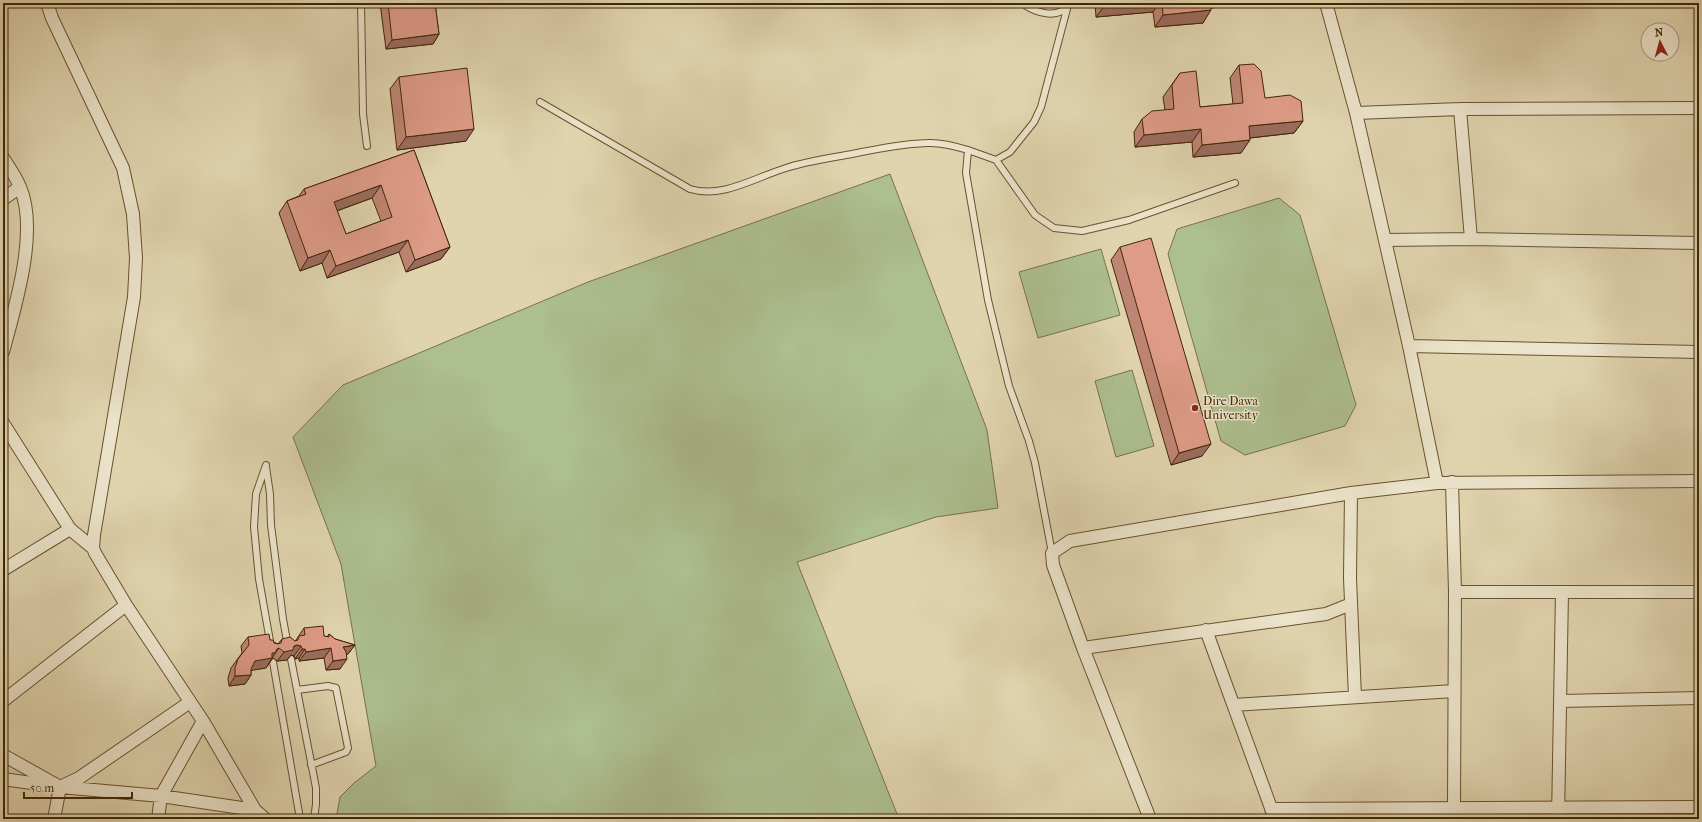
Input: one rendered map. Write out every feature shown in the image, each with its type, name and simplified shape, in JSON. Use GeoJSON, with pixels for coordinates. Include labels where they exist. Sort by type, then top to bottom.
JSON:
{"type":"FeatureCollection","features":[{"type":"Feature","properties":{"kind":"street"},"geometry":{"type":"LineString","coordinates":[[47,3],[65,46],[123,168],[133,214],[136,258],[134,297],[93,548]]}},
{"type":"Feature","properties":{"kind":"street"},"geometry":{"type":"LineString","coordinates":[[1326,3],[1356,112],[1409,346],[1437,484]]}},
{"type":"Feature","properties":{"kind":"street"},"geometry":{"type":"LineString","coordinates":[[1356,112],[1460,108],[1699,108]]}},
{"type":"Feature","properties":{"kind":"street"},"geometry":{"type":"LineString","coordinates":[[1460,108],[1471,239]]}},
{"type":"Feature","properties":{"kind":"street"},"geometry":{"type":"LineString","coordinates":[[3,158],[20,187],[26,206],[28,224],[21,285],[3,352]]}},
{"type":"Feature","properties":{"kind":"street"},"geometry":{"type":"LineString","coordinates":[[3,199],[20,187]]}},
{"type":"Feature","properties":{"kind":"street"},"geometry":{"type":"LineString","coordinates":[[1385,240],[1471,239],[1699,243]]}},
{"type":"Feature","properties":{"kind":"street"},"geometry":{"type":"LineString","coordinates":[[1409,346],[1699,352]]}},
{"type":"Feature","properties":{"kind":"street"},"geometry":{"type":"LineString","coordinates":[[3,424],[70,529],[93,548],[126,605],[203,721],[255,810],[265,819]]}},
{"type":"Feature","properties":{"kind":"street"},"geometry":{"type":"LineString","coordinates":[[1150,819],[1083,648],[1053,564],[1052,553],[1070,541],[1351,493],[1452,482],[1699,481]]}},
{"type":"Feature","properties":{"kind":"street"},"geometry":{"type":"LineString","coordinates":[[1452,482],[1455,592],[1454,807]]}},
{"type":"Feature","properties":{"kind":"street"},"geometry":{"type":"LineString","coordinates":[[1351,493],[1351,604],[1355,697]]}},
{"type":"Feature","properties":{"kind":"street"},"geometry":{"type":"LineString","coordinates":[[3,570],[70,529]]}},
{"type":"Feature","properties":{"kind":"street"},"geometry":{"type":"LineString","coordinates":[[1455,592],[1699,592]]}},
{"type":"Feature","properties":{"kind":"street"},"geometry":{"type":"LineString","coordinates":[[1558,814],[1562,592]]}},
{"type":"Feature","properties":{"kind":"street"},"geometry":{"type":"LineString","coordinates":[[1083,648],[1326,614],[1351,604]]}},
{"type":"Feature","properties":{"kind":"street"},"geometry":{"type":"LineString","coordinates":[[3,702],[126,605]]}},
{"type":"Feature","properties":{"kind":"street"},"geometry":{"type":"LineString","coordinates":[[1206,630],[1273,814],[1454,807],[1558,814],[1699,807]]}},
{"type":"Feature","properties":{"kind":"street"},"geometry":{"type":"LineString","coordinates":[[1234,705],[1454,691]]}},
{"type":"Feature","properties":{"kind":"street"},"geometry":{"type":"LineString","coordinates":[[1561,701],[1699,698]]}},
{"type":"Feature","properties":{"kind":"street"},"geometry":{"type":"LineString","coordinates":[[60,787],[79,778],[190,702]]}},
{"type":"Feature","properties":{"kind":"street"},"geometry":{"type":"LineString","coordinates":[[158,819],[161,796],[203,721]]}},
{"type":"Feature","properties":{"kind":"street"},"geometry":{"type":"LineString","coordinates":[[3,754],[60,787]]}},
{"type":"Feature","properties":{"kind":"street"},"geometry":{"type":"LineString","coordinates":[[3,779],[60,787],[161,796],[255,810]]}},
{"type":"Feature","properties":{"kind":"street"},"geometry":{"type":"LineString","coordinates":[[54,819],[60,787]]}},
{"type":"Feature","properties":{"kind":"lane"},"geometry":{"type":"LineString","coordinates":[[360,3],[363,114],[367,146]]}},
{"type":"Feature","properties":{"kind":"lane"},"geometry":{"type":"LineString","coordinates":[[1022,3],[1042,13],[1058,14],[1067,9]]}},
{"type":"Feature","properties":{"kind":"lane"},"geometry":{"type":"LineString","coordinates":[[996,160],[1010,152],[1034,122],[1041,107],[1067,9],[1071,3]]}},
{"type":"Feature","properties":{"kind":"lane"},"geometry":{"type":"LineString","coordinates":[[540,102],[686,187],[700,192],[741,185],[786,168],[807,162],[884,148],[928,142],[952,145],[996,160],[1035,215],[1054,228],[1082,231],[1129,220],[1235,183]]}},
{"type":"Feature","properties":{"kind":"lane"},"geometry":{"type":"LineString","coordinates":[[968,150],[966,173],[988,300],[1009,386],[1029,441],[1035,463],[1052,553]]}},
{"type":"Feature","properties":{"kind":"lane"},"geometry":{"type":"LineString","coordinates":[[271,649],[259,579],[254,527],[256,494],[266,465],[270,494],[271,525],[288,646]]}},
{"type":"Feature","properties":{"kind":"lane"},"geometry":{"type":"LineString","coordinates":[[291,659],[316,788],[314,819]]}},
{"type":"Feature","properties":{"kind":"lane"},"geometry":{"type":"LineString","coordinates":[[273,662],[300,819]]}},
{"type":"Feature","properties":{"kind":"lane"},"geometry":{"type":"LineString","coordinates":[[296,690],[328,686],[336,688],[348,748],[346,752],[311,765]]}},
{"type":"Feature","properties":{"kind":"green space"},"geometry":{"type":"Polygon","coordinates":[[[890,174],[987,430],[998,508],[936,517],[797,562],[899,819],[336,819],[340,797],[354,783],[376,766],[341,564],[293,437],[343,385],[588,282],[890,174]]]}},
{"type":"Feature","properties":{"kind":"green space"},"geometry":{"type":"Polygon","coordinates":[[[1279,198],[1300,215],[1356,405],[1345,426],[1245,455],[1221,441],[1168,254],[1177,229],[1279,198]]]}},
{"type":"Feature","properties":{"kind":"green space"},"geometry":{"type":"Polygon","coordinates":[[[1101,249],[1120,315],[1038,338],[1019,272],[1101,249]]]}},
{"type":"Feature","properties":{"kind":"green space"},"geometry":{"type":"Polygon","coordinates":[[[1132,370],[1154,446],[1116,457],[1095,381],[1132,370]]]}},
{"type":"Feature","properties":{"kind":"building"},"geometry":{"type":"Polygon","coordinates":[[[388,3],[435,3],[439,34],[392,40],[388,3]]]}},
{"type":"Feature","properties":{"kind":"building"},"geometry":{"type":"Polygon","coordinates":[[[1105,3],[1123,3],[1105,5],[1105,3]]]}},
{"type":"Feature","properties":{"kind":"building"},"geometry":{"type":"Polygon","coordinates":[[[1162,3],[1211,3],[1211,10],[1163,15],[1162,3]]]}},
{"type":"Feature","properties":{"kind":"building"},"geometry":{"type":"Polygon","coordinates":[[[1254,64],[1261,71],[1265,98],[1290,95],[1301,101],[1303,121],[1249,126],[1250,140],[1202,145],[1201,129],[1144,135],[1142,119],[1152,111],[1174,109],[1172,85],[1180,73],[1196,71],[1200,107],[1243,103],[1239,65],[1254,64]]]}},
{"type":"Feature","properties":{"kind":"building"},"geometry":{"type":"Polygon","coordinates":[[[467,68],[474,129],[406,137],[399,77],[467,68]]]}},
{"type":"Feature","properties":{"kind":"building"},"geometry":{"type":"Polygon","coordinates":[[[414,150],[450,247],[415,260],[408,240],[336,266],[330,250],[308,258],[287,201],[306,194],[304,189],[414,150]],[[381,185],[334,202],[346,234],[392,217],[381,185]]]}},
{"type":"Feature","properties":{"kind":"building"},"geometry":{"type":"Polygon","coordinates":[[[1151,238],[1211,444],[1179,453],[1120,247],[1151,238]]]}},
{"type":"Feature","properties":{"kind":"building"},"geometry":{"type":"Polygon","coordinates":[[[323,626],[324,636],[329,637],[329,634],[335,639],[355,645],[343,647],[346,652],[347,659],[333,661],[331,648],[306,652],[305,649],[302,649],[301,646],[297,645],[294,646],[293,650],[284,652],[279,648],[275,653],[272,653],[272,658],[255,661],[251,669],[251,675],[235,676],[235,668],[238,659],[249,645],[248,637],[269,634],[270,640],[273,640],[274,643],[278,644],[281,643],[282,639],[290,637],[295,641],[298,640],[299,636],[305,635],[304,628],[323,626]]]}},
{"type":"Feature","properties":{"kind":"place","name":"Dire Dawa University"},"geometry":{"type":"Point","coordinates":[1195,408]}}]}
